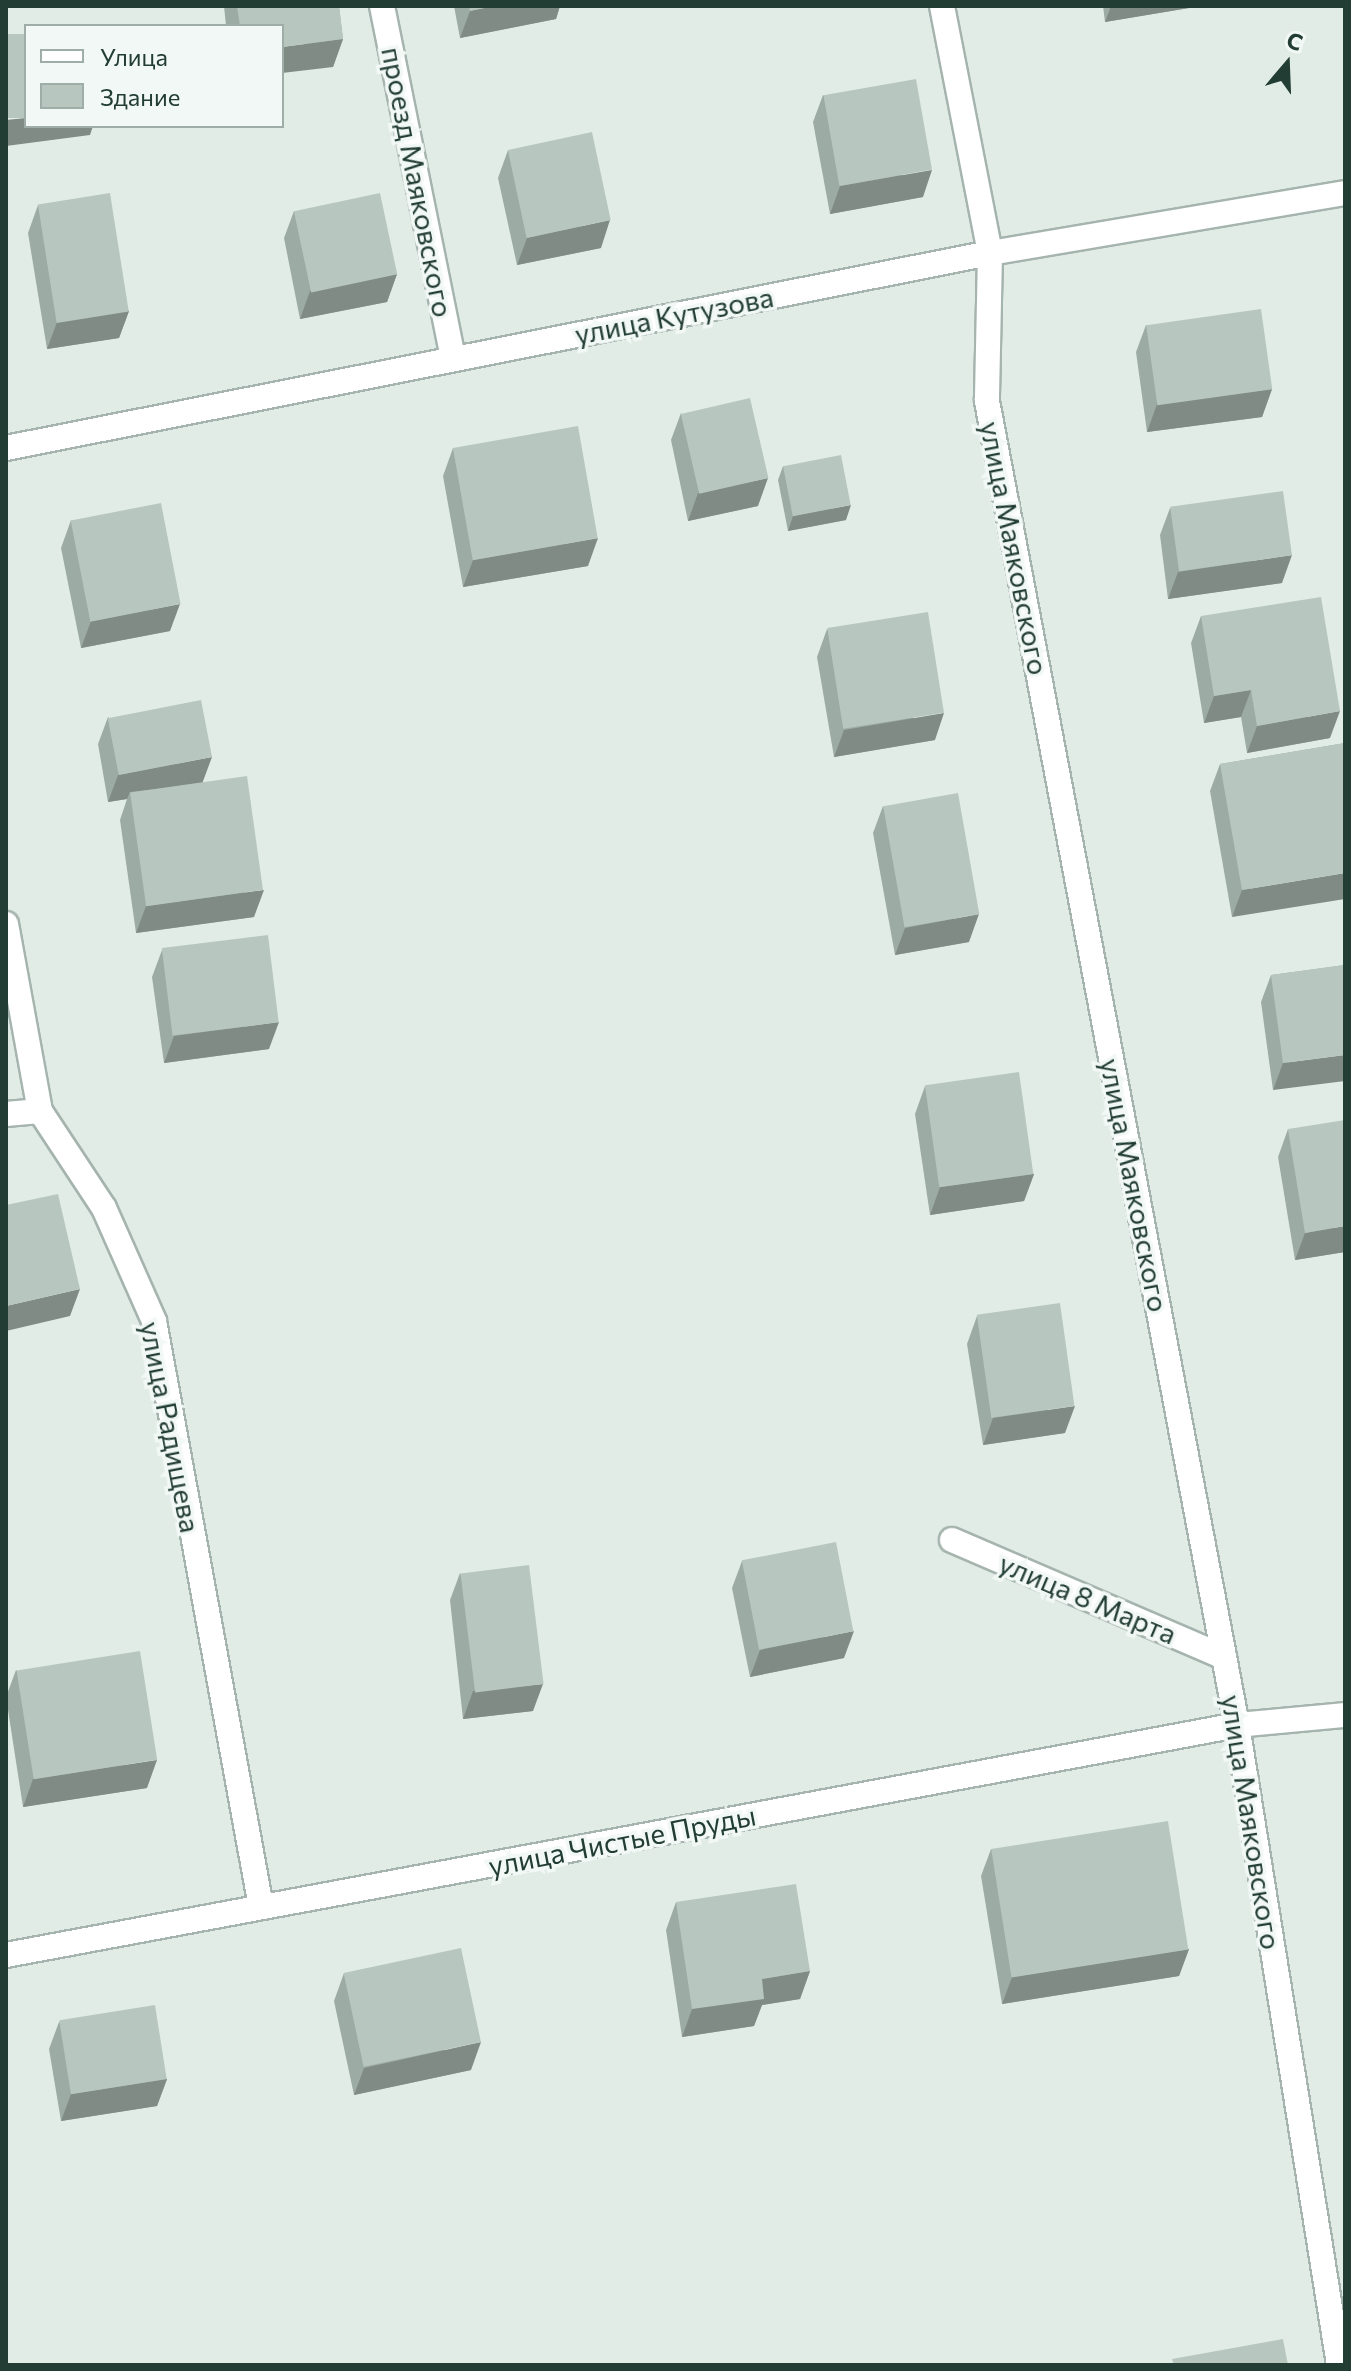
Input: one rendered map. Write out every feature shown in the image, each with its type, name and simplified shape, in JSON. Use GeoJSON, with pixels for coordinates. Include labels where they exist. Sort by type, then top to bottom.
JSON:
{"type":"FeatureCollection","features":[{"type":"Feature","properties":{"kind":"street","name":"проезд Маяковского"},"geometry":{"type":"LineString","coordinates":[[382,6],[453,358]]}},
{"type":"Feature","properties":{"kind":"street","name":"улица Маяковского"},"geometry":{"type":"LineString","coordinates":[[942,6],[990,253],[987,401],[1237,1725],[1339,2365]]}},
{"type":"Feature","properties":{"kind":"street","name":"улица Кутузова"},"geometry":{"type":"LineString","coordinates":[[6,448],[990,253],[1345,193]]}},
{"type":"Feature","properties":{"kind":"street","name":"улица Радищева"},"geometry":{"type":"LineString","coordinates":[[6,924],[40,1111],[104,1208],[154,1321],[261,1907]]}},
{"type":"Feature","properties":{"kind":"street"},"geometry":{"type":"LineString","coordinates":[[6,1114],[40,1111]]}},
{"type":"Feature","properties":{"kind":"street","name":"улица 8 Марта"},"geometry":{"type":"LineString","coordinates":[[952,1540],[1224,1657]]}},
{"type":"Feature","properties":{"kind":"street","name":"улица Чистые Пруды"},"geometry":{"type":"LineString","coordinates":[[6,1955],[1237,1725],[1345,1715]]}},
{"type":"Feature","properties":{"kind":"building"},"geometry":{"type":"Polygon","coordinates":[[[237,6],[339,6],[343,39],[284,47],[284,24],[240,24],[237,6]]]}},
{"type":"Feature","properties":{"kind":"building"},"geometry":{"type":"Polygon","coordinates":[[[469,6],[494,6],[470,11],[469,6]]]}},
{"type":"Feature","properties":{"kind":"building"},"geometry":{"type":"Polygon","coordinates":[[[6,34],[24,34],[24,118],[6,118],[6,34]]]}},
{"type":"Feature","properties":{"kind":"building"},"geometry":{"type":"Polygon","coordinates":[[[916,79],[932,170],[839,186],[823,95],[916,79]]]}},
{"type":"Feature","properties":{"kind":"building"},"geometry":{"type":"Polygon","coordinates":[[[592,132],[611,220],[527,238],[508,150],[592,132]]]}},
{"type":"Feature","properties":{"kind":"building"},"geometry":{"type":"Polygon","coordinates":[[[110,193],[129,312],[57,323],[38,204],[110,193]]]}},
{"type":"Feature","properties":{"kind":"building"},"geometry":{"type":"Polygon","coordinates":[[[380,193],[397,274],[311,292],[294,211],[380,193]]]}},
{"type":"Feature","properties":{"kind":"building"},"geometry":{"type":"Polygon","coordinates":[[[1261,309],[1272,389],[1157,405],[1146,325],[1261,309]]]}},
{"type":"Feature","properties":{"kind":"building"},"geometry":{"type":"Polygon","coordinates":[[[750,398],[768,478],[699,494],[681,414],[750,398]]]}},
{"type":"Feature","properties":{"kind":"building"},"geometry":{"type":"Polygon","coordinates":[[[578,426],[598,538],[473,560],[453,448],[578,426]]]}},
{"type":"Feature","properties":{"kind":"building"},"geometry":{"type":"Polygon","coordinates":[[[841,455],[851,505],[793,516],[783,466],[841,455]]]}},
{"type":"Feature","properties":{"kind":"building"},"geometry":{"type":"Polygon","coordinates":[[[1283,491],[1292,555],[1179,571],[1170,507],[1283,491]]]}},
{"type":"Feature","properties":{"kind":"building"},"geometry":{"type":"Polygon","coordinates":[[[161,503],[181,604],[90,622],[71,521],[161,503]]]}},
{"type":"Feature","properties":{"kind":"building"},"geometry":{"type":"Polygon","coordinates":[[[1321,597],[1340,711],[1257,726],[1251,690],[1214,696],[1201,616],[1321,597]]]}},
{"type":"Feature","properties":{"kind":"building"},"geometry":{"type":"Polygon","coordinates":[[[928,612],[944,713],[843,729],[827,628],[928,612]]]}},
{"type":"Feature","properties":{"kind":"building"},"geometry":{"type":"Polygon","coordinates":[[[201,700],[212,757],[119,775],[108,718],[201,700]]]}},
{"type":"Feature","properties":{"kind":"building"},"geometry":{"type":"Polygon","coordinates":[[[1345,743],[1345,873],[1242,890],[1220,764],[1345,743]]]}},
{"type":"Feature","properties":{"kind":"building"},"geometry":{"type":"Polygon","coordinates":[[[247,776],[263,890],[146,906],[130,792],[247,776]]]}},
{"type":"Feature","properties":{"kind":"building"},"geometry":{"type":"Polygon","coordinates":[[[958,793],[979,914],[905,927],[883,806],[958,793]]]}},
{"type":"Feature","properties":{"kind":"building"},"geometry":{"type":"Polygon","coordinates":[[[268,935],[279,1022],[173,1035],[162,948],[268,935]]]}},
{"type":"Feature","properties":{"kind":"building"},"geometry":{"type":"Polygon","coordinates":[[[1345,965],[1345,1055],[1283,1063],[1271,975],[1345,965]]]}},
{"type":"Feature","properties":{"kind":"building"},"geometry":{"type":"Polygon","coordinates":[[[1019,1072],[1033,1174],[939,1187],[925,1085],[1019,1072]]]}},
{"type":"Feature","properties":{"kind":"building"},"geometry":{"type":"Polygon","coordinates":[[[1345,1120],[1345,1226],[1305,1233],[1288,1129],[1345,1120]]]}},
{"type":"Feature","properties":{"kind":"building"},"geometry":{"type":"Polygon","coordinates":[[[58,1194],[80,1289],[6,1306],[6,1205],[58,1194]]]}},
{"type":"Feature","properties":{"kind":"building"},"geometry":{"type":"Polygon","coordinates":[[[1060,1303],[1074,1406],[991,1418],[977,1315],[1060,1303]]]}},
{"type":"Feature","properties":{"kind":"building"},"geometry":{"type":"Polygon","coordinates":[[[836,1542],[853,1631],[759,1650],[742,1560],[836,1542]]]}},
{"type":"Feature","properties":{"kind":"building"},"geometry":{"type":"Polygon","coordinates":[[[529,1565],[544,1684],[475,1693],[461,1573],[529,1565]]]}},
{"type":"Feature","properties":{"kind":"building"},"geometry":{"type":"Polygon","coordinates":[[[140,1651],[157,1760],[34,1779],[17,1671],[140,1651]]]}},
{"type":"Feature","properties":{"kind":"building"},"geometry":{"type":"Polygon","coordinates":[[[1168,1821],[1188,1949],[1012,1977],[991,1849],[1168,1821]]]}},
{"type":"Feature","properties":{"kind":"building"},"geometry":{"type":"Polygon","coordinates":[[[796,1884],[810,1971],[762,1979],[764,1999],[692,2009],[676,1902],[796,1884]]]}},
{"type":"Feature","properties":{"kind":"building"},"geometry":{"type":"Polygon","coordinates":[[[461,1948],[481,2042],[364,2067],[344,1973],[461,1948]]]}},
{"type":"Feature","properties":{"kind":"building"},"geometry":{"type":"Polygon","coordinates":[[[155,2005],[167,2079],[71,2094],[59,2020],[155,2005]]]}},
{"type":"Feature","properties":{"kind":"building"},"geometry":{"type":"Polygon","coordinates":[[[1283,2339],[1288,2365],[1174,2365],[1172,2359],[1283,2339]]]}}]}
